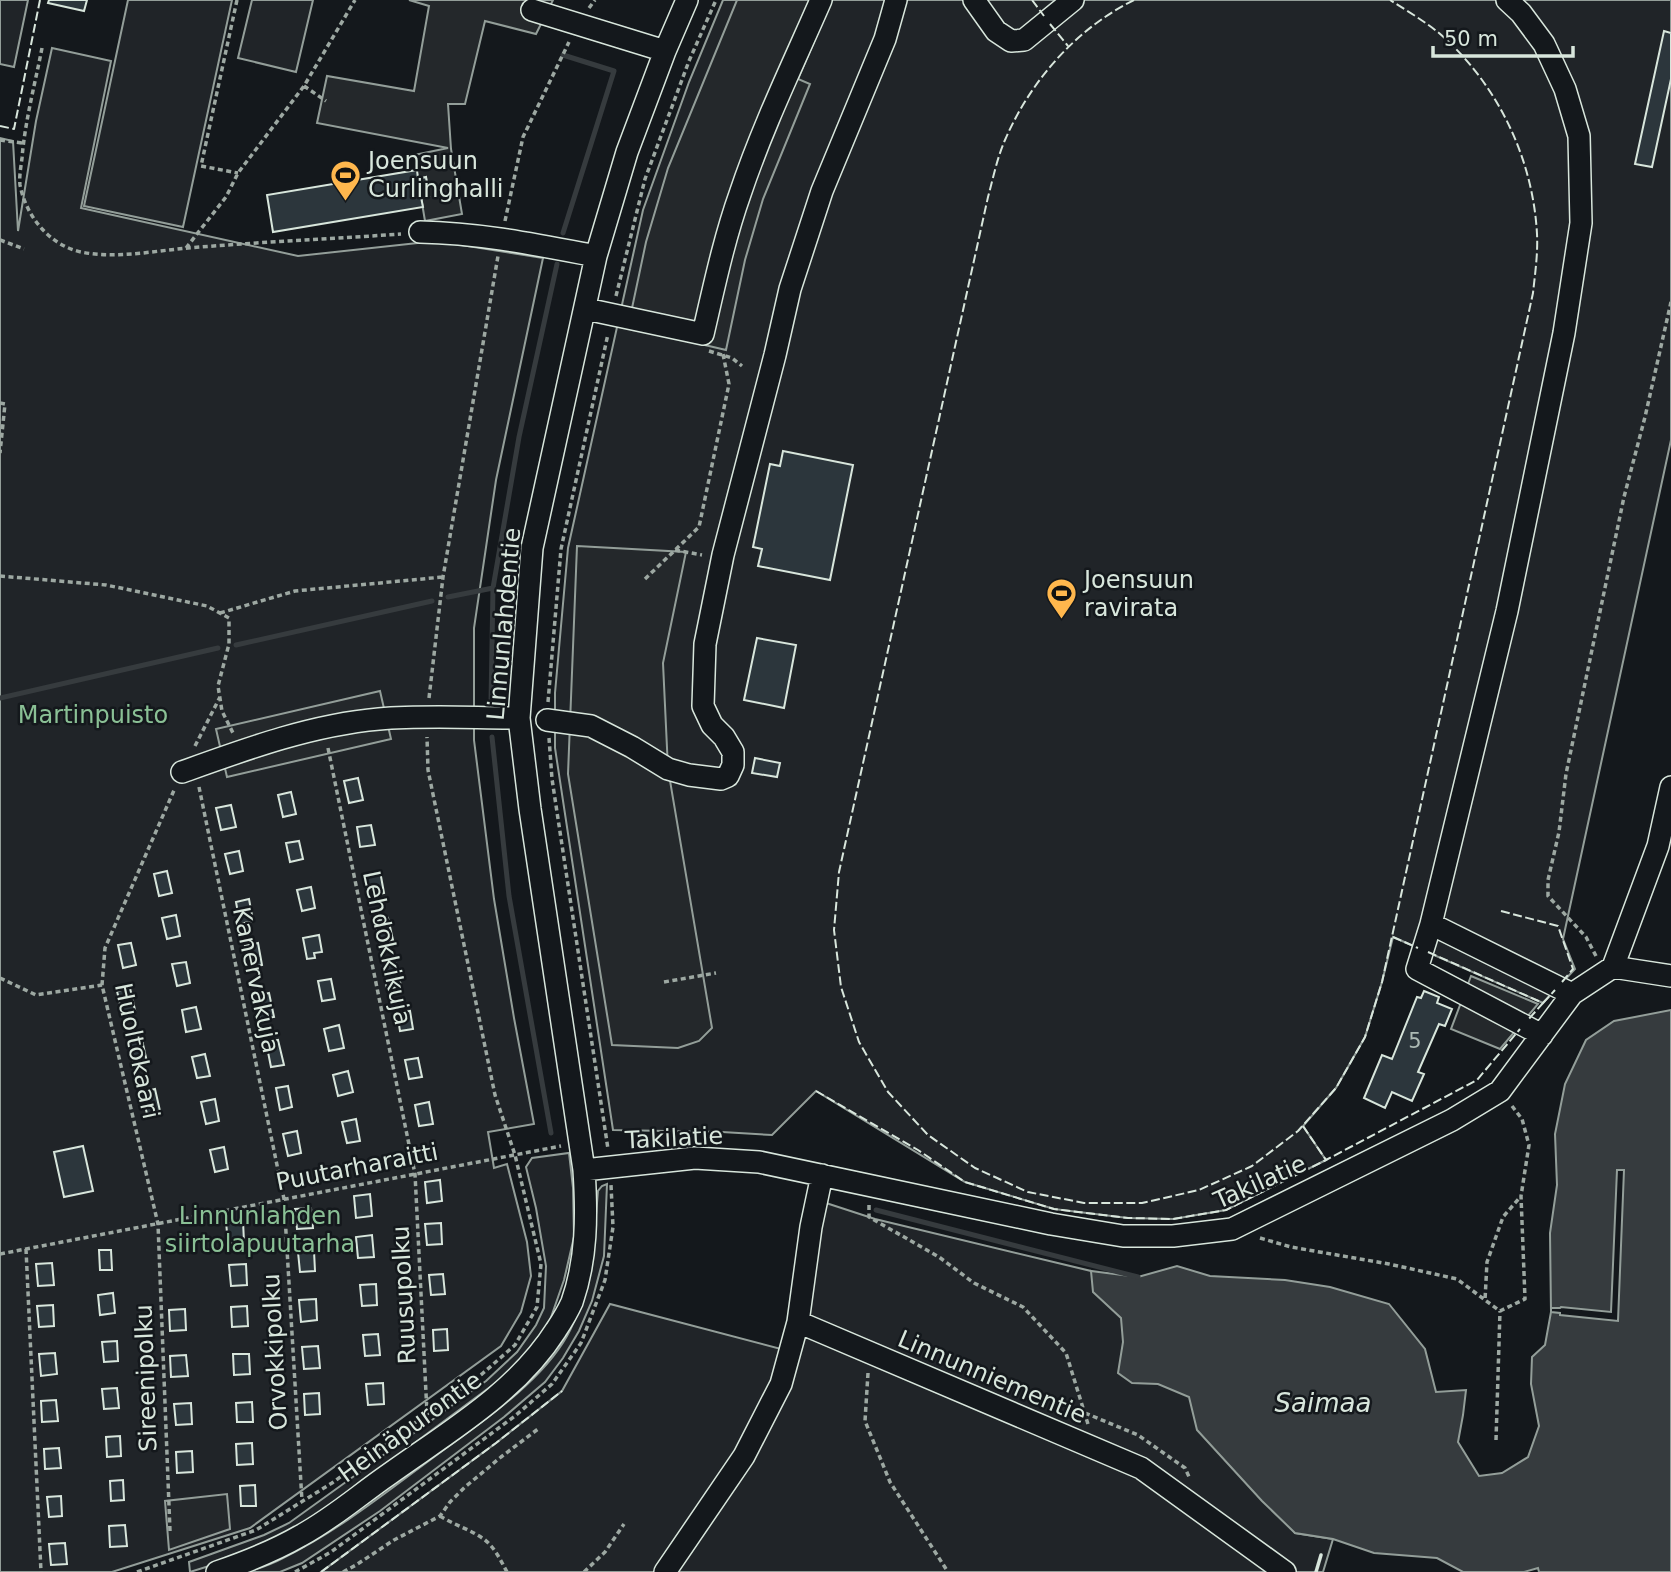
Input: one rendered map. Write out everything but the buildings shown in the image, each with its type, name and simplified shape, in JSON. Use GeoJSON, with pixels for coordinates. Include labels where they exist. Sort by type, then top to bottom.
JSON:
{"type":"FeatureCollection","features":[{"type":"Feature","properties":{"kind":"street","name":"Linnunlahdentie"},"geometry":{"type":"LineString","coordinates":[[581,1269],[585,1242],[584,1170],[519,718],[532,548],[596,256],[627,152],[687,0]]}},
{"type":"Feature","properties":{"kind":"street"},"geometry":{"type":"LineString","coordinates":[[586,309],[703,334],[740,193],[821,0]]}},
{"type":"Feature","properties":{"kind":"street"},"geometry":{"type":"LineString","coordinates":[[547,720],[591,726],[668,769],[721,779],[728,776],[733,765],[733,752],[724,737],[712,725],[703,706],[705,644],[723,555],[790,289],[822,191],[885,38],[896,0]]}},
{"type":"Feature","properties":{"kind":"street"},"geometry":{"type":"LineString","coordinates":[[974,0],[996,31],[1011,41],[1024,40],[1073,0]]}},
{"type":"Feature","properties":{"kind":"street"},"geometry":{"type":"LineString","coordinates":[[1507,0],[1521,13],[1544,44],[1565,89],[1579,136],[1581,223],[1564,333],[1507,611],[1431,924],[1417,969],[1542,1035]]}},
{"type":"Feature","properties":{"kind":"street"},"geometry":{"type":"LineString","coordinates":[[532,10],[665,51]]}},
{"type":"Feature","properties":{"kind":"street"},"geometry":{"type":"LineString","coordinates":[[420,232],[501,238],[596,256]]}},
{"type":"Feature","properties":{"kind":"street"},"geometry":{"type":"LineString","coordinates":[[188,770],[264,743],[324,728],[378,719],[519,718]]}},
{"type":"Feature","properties":{"kind":"street"},"geometry":{"type":"LineString","coordinates":[[1671,787],[1658,846],[1609,970],[1671,976]]}},
{"type":"Feature","properties":{"kind":"street"},"geometry":{"type":"LineString","coordinates":[[1431,924],[1572,994]]}},
{"type":"Feature","properties":{"kind":"street","name":"Takilatie"},"geometry":{"type":"LineString","coordinates":[[584,1170],[695,1158],[759,1162],[1051,1224],[1123,1236],[1173,1236],[1231,1228],[1452,1120],[1500,1091],[1572,994],[1609,970]]}},
{"type":"Feature","properties":{"kind":"street"},"geometry":{"type":"LineString","coordinates":[[665,1572],[744,1456],[781,1384],[798,1322],[811,1227],[822,1175]]}},
{"type":"Feature","properties":{"kind":"street","name":"Heinäpurontie"},"geometry":{"type":"LineString","coordinates":[[217,1572],[303,1535],[491,1402],[537,1358],[550,1339],[571,1303],[581,1269]]}},
{"type":"Feature","properties":{"kind":"street","name":"Linnunniementie"},"geometry":{"type":"LineString","coordinates":[[798,1322],[1141,1468],[1285,1572]]}},
{"type":"Feature","properties":{"kind":"path"},"geometry":{"type":"LineString","coordinates":[[237,0],[201,166],[238,173]]}},
{"type":"Feature","properties":{"kind":"path"},"geometry":{"type":"LineString","coordinates":[[186,248],[226,197],[238,173],[304,86],[355,0]]}},
{"type":"Feature","properties":{"kind":"path"},"geometry":{"type":"LineString","coordinates":[[137,1572],[256,1531],[332,1483],[482,1374],[515,1345],[537,1307],[541,1264],[515,1155],[495,1095],[428,770],[427,717],[443,577],[501,238],[523,137],[578,24],[595,0]]}},
{"type":"Feature","properties":{"kind":"path"},"geometry":{"type":"LineString","coordinates":[[295,1572],[331,1552],[515,1416],[552,1384],[581,1343],[605,1280],[613,1227],[610,1168],[552,779],[547,720],[561,549],[611,315],[645,180],[688,61],[716,0]]}},
{"type":"Feature","properties":{"kind":"path"},"geometry":{"type":"LineString","coordinates":[[42,48],[23,143],[20,183],[26,204],[36,222],[57,242],[80,252],[145,254],[186,248],[420,232]]}},
{"type":"Feature","properties":{"kind":"path"},"geometry":{"type":"LineString","coordinates":[[304,86],[326,101]]}},
{"type":"Feature","properties":{"kind":"path"},"geometry":{"type":"LineString","coordinates":[[0,140],[23,143]]}},
{"type":"Feature","properties":{"kind":"path"},"geometry":{"type":"LineString","coordinates":[[0,240],[24,249]]}},
{"type":"Feature","properties":{"kind":"path"},"geometry":{"type":"LineString","coordinates":[[1609,970],[1586,937],[1548,896],[1548,880],[1559,832],[1566,774],[1624,498],[1671,302]]}},
{"type":"Feature","properties":{"kind":"path"},"geometry":{"type":"LineString","coordinates":[[645,579],[699,527],[729,384],[723,355]]}},
{"type":"Feature","properties":{"kind":"path"},"geometry":{"type":"LineString","coordinates":[[732,358],[742,366]]}},
{"type":"Feature","properties":{"kind":"path"},"geometry":{"type":"LineString","coordinates":[[0,403],[5,404],[0,453]]}},
{"type":"Feature","properties":{"kind":"path"},"geometry":{"type":"LineString","coordinates":[[675,550],[702,555]]}},
{"type":"Feature","properties":{"kind":"path"},"geometry":{"type":"LineString","coordinates":[[0,576],[106,584],[207,606],[229,618],[229,644],[218,686],[222,711],[233,733],[264,743]]}},
{"type":"Feature","properties":{"kind":"path"},"geometry":{"type":"LineString","coordinates":[[220,613],[295,592],[443,577]]}},
{"type":"Feature","properties":{"kind":"path","name":"Huoltokaari"},"geometry":{"type":"LineString","coordinates":[[158,1224],[102,985],[105,948],[220,698]]}},
{"type":"Feature","properties":{"kind":"path","name":"Lehdokkikuja"},"geometry":{"type":"LineString","coordinates":[[324,728],[415,1174]]}},
{"type":"Feature","properties":{"kind":"path","name":"Kanervakuja"},"geometry":{"type":"LineString","coordinates":[[188,770],[284,1199]]}},
{"type":"Feature","properties":{"kind":"path"},"geometry":{"type":"LineString","coordinates":[[664,982],[716,973]]}},
{"type":"Feature","properties":{"kind":"path"},"geometry":{"type":"LineString","coordinates":[[0,978],[36,995],[102,985]]}},
{"type":"Feature","properties":{"kind":"path"},"geometry":{"type":"LineString","coordinates":[[1500,1091],[1522,1119],[1530,1145],[1521,1196],[1525,1298],[1500,1311]]}},
{"type":"Feature","properties":{"kind":"path","name":"Puutarharaitti"},"geometry":{"type":"LineString","coordinates":[[0,1254],[580,1142]]}},
{"type":"Feature","properties":{"kind":"path","name":"Ruusupolku"},"geometry":{"type":"LineString","coordinates":[[415,1174],[427,1413]]}},
{"type":"Feature","properties":{"kind":"path"},"geometry":{"type":"LineString","coordinates":[[871,1185],[869,1217],[939,1257],[974,1283],[1023,1307],[1066,1353],[1096,1449]]}},
{"type":"Feature","properties":{"kind":"path"},"geometry":{"type":"LineString","coordinates":[[1485,1300],[1486,1262],[1503,1217],[1521,1196]]}},
{"type":"Feature","properties":{"kind":"path","name":"Orvokkipolku"},"geometry":{"type":"LineString","coordinates":[[284,1199],[302,1502]]}},
{"type":"Feature","properties":{"kind":"path","name":"Sireenipolku"},"geometry":{"type":"LineString","coordinates":[[158,1224],[170,1531]]}},
{"type":"Feature","properties":{"kind":"path"},"geometry":{"type":"LineString","coordinates":[[1231,1228],[1291,1247],[1457,1279],[1500,1311]]}},
{"type":"Feature","properties":{"kind":"path"},"geometry":{"type":"LineString","coordinates":[[26,1250],[41,1572]]}},
{"type":"Feature","properties":{"kind":"path"},"geometry":{"type":"LineString","coordinates":[[1496,1440],[1500,1311]]}},
{"type":"Feature","properties":{"kind":"path"},"geometry":{"type":"LineString","coordinates":[[870,1353],[864,1421],[890,1482],[948,1572]]}},
{"type":"Feature","properties":{"kind":"path"},"geometry":{"type":"LineString","coordinates":[[343,1572],[394,1540],[440,1516],[466,1487],[538,1429]]}},
{"type":"Feature","properties":{"kind":"path"},"geometry":{"type":"LineString","coordinates":[[440,1516],[485,1540],[507,1572]]}},
{"type":"Feature","properties":{"kind":"path"},"geometry":{"type":"LineString","coordinates":[[584,1572],[604,1552],[624,1524]]}},
{"type":"Feature","properties":{"kind":"green space"},"geometry":{"type":"Polygon","coordinates":[[[0,0],[28,0],[14,67],[0,64],[0,0]]]}},
{"type":"Feature","properties":{"kind":"green space"},"geometry":{"type":"Polygon","coordinates":[[[128,0],[232,0],[183,227],[84,206],[128,0]]]}},
{"type":"Feature","properties":{"kind":"green space"},"geometry":{"type":"Polygon","coordinates":[[[252,0],[313,0],[296,72],[238,58],[252,0]]]}},
{"type":"Feature","properties":{"kind":"green space","name":"Joensuun ravirata"},"geometry":{"type":"Polygon","coordinates":[[[723,0],[1671,0],[1671,440],[1563,939],[1575,969],[1543,1003],[1393,937],[1365,1037],[1336,1088],[1303,1126],[1326,1160],[1226,1210],[1173,1219],[1128,1218],[1054,1209],[965,1182],[816,1091],[772,1135],[613,1130],[555,748],[555,693],[568,548],[643,210],[689,82],[723,0]]]}},
{"type":"Feature","properties":{"kind":"green space"},"geometry":{"type":"Polygon","coordinates":[[[52,48],[111,61],[81,208],[298,256],[436,241],[543,258],[496,480],[474,628],[474,740],[494,899],[534,1124],[488,1132],[494,1168],[507,1164],[527,1242],[531,1276],[521,1312],[501,1346],[250,1528],[112,1572],[0,1572],[0,138],[13,141],[18,231],[36,121],[52,48]]]}},
{"type":"Feature","properties":{"kind":"green space"},"geometry":{"type":"Polygon","coordinates":[[[569,1153],[574,1237],[564,1280],[549,1323],[513,1370],[335,1502],[286,1535],[244,1555],[190,1572],[189,1562],[289,1523],[486,1381],[517,1352],[544,1308],[546,1266],[526,1167],[532,1158],[569,1153]]]}},
{"type":"Feature","properties":{"kind":"green space"},"geometry":{"type":"Polygon","coordinates":[[[607,1184],[604,1256],[592,1301],[579,1331],[545,1382],[504,1417],[380,1511],[302,1563],[280,1572],[248,1572],[303,1547],[361,1511],[488,1417],[541,1371],[567,1336],[581,1302],[590,1265],[598,1191],[607,1184]]]}},
{"type":"Feature","properties":{"kind":"green space"},"geometry":{"type":"Polygon","coordinates":[[[823,1202],[875,1219],[1091,1271],[1121,1298],[1295,1533],[1333,1539],[1323,1572],[321,1572],[562,1391],[610,1304],[796,1353],[823,1202]]]}},
{"type":"Feature","properties":{"kind":"shaded area"},"geometry":{"type":"Polygon","coordinates":[[[409,0],[553,0],[536,34],[485,21],[465,104],[448,104],[451,149],[462,214],[425,221],[421,197],[429,196],[426,177],[418,179],[414,155],[448,148],[317,123],[327,76],[414,91],[429,6],[409,0]]]}},
{"type":"Feature","properties":{"kind":"shaded area"},"geometry":{"type":"Polygon","coordinates":[[[737,0],[832,0],[798,79],[810,84],[763,199],[745,260],[726,350],[628,327],[646,242],[668,168],[737,0]]]}},
{"type":"Feature","properties":{"kind":"shaded area"},"geometry":{"type":"Polygon","coordinates":[[[577,546],[686,552],[663,663],[668,769],[712,1028],[699,1041],[678,1048],[612,1045],[568,774],[577,546]]]}},
{"type":"Feature","properties":{"kind":"shaded area"},"geometry":{"type":"Polygon","coordinates":[[[380,691],[391,739],[227,777],[216,729],[380,691]]]}},
{"type":"Feature","properties":{"kind":"shaded area"},"geometry":{"type":"Polygon","coordinates":[[[1471,976],[1538,1004],[1500,1049],[1451,1029],[1471,976]]]}},
{"type":"Feature","properties":{"kind":"shaded area"},"geometry":{"type":"Polygon","coordinates":[[[227,1494],[230,1529],[169,1550],[165,1501],[227,1494]]]}},
{"type":"Feature","properties":{"kind":"water","name":"Saimaa"},"geometry":{"type":"Polygon","coordinates":[[[1671,1010],[1671,1572],[1539,1572],[1538,1568],[1524,1572],[1463,1572],[1437,1558],[1374,1553],[1333,1539],[1295,1533],[1197,1430],[1189,1397],[1158,1384],[1132,1383],[1118,1373],[1123,1342],[1121,1318],[1093,1292],[1091,1271],[1138,1277],[1177,1266],[1210,1276],[1285,1280],[1330,1287],[1389,1304],[1425,1349],[1436,1392],[1466,1390],[1458,1442],[1479,1476],[1502,1473],[1528,1457],[1539,1426],[1531,1384],[1532,1357],[1545,1345],[1551,1312],[1550,1233],[1557,1185],[1555,1134],[1565,1084],[1586,1040],[1614,1021],[1671,1010]]]}},
{"type":"Feature","properties":{"kind":"pier"},"geometry":{"type":"Polygon","coordinates":[[[1617,1170],[1624,1170],[1618,1321],[1551,1312],[1551,1308],[1561,1307],[1611,1312],[1617,1170]]]}},
{"type":"Feature","properties":{"kind":"waterway"},"geometry":{"type":"LineString","coordinates":[[563,55],[614,71],[563,233]]}},
{"type":"Feature","properties":{"kind":"waterway"},"geometry":{"type":"LineString","coordinates":[[493,588],[519,437],[557,264]]}},
{"type":"Feature","properties":{"kind":"waterway"},"geometry":{"type":"LineString","coordinates":[[448,597],[493,588],[491,702]]}},
{"type":"Feature","properties":{"kind":"waterway"},"geometry":{"type":"LineString","coordinates":[[236,645],[432,601]]}},
{"type":"Feature","properties":{"kind":"waterway"},"geometry":{"type":"LineString","coordinates":[[0,698],[218,648]]}},
{"type":"Feature","properties":{"kind":"waterway"},"geometry":{"type":"LineString","coordinates":[[492,737],[509,896],[551,1133]]}},
{"type":"Feature","properties":{"kind":"waterway"},"geometry":{"type":"LineString","coordinates":[[876,1210],[1138,1277]]}},
{"type":"Feature","properties":{"kind":"fence"},"geometry":{"type":"LineString","coordinates":[[0,126],[14,129],[40,0]]}},
{"type":"Feature","properties":{"kind":"fence"},"geometry":{"type":"LineString","coordinates":[[1032,0],[1044,16]]}},
{"type":"Feature","properties":{"kind":"fence"},"geometry":{"type":"LineString","coordinates":[[1134,0],[1093,26],[1058,58],[1028,97],[1000,154],[988,197],[839,872],[834,930],[841,987],[859,1042],[888,1092],[928,1135],[975,1168],[1028,1192],[1084,1203],[1142,1203],[1199,1190],[1252,1166],[1298,1131],[1336,1088],[1365,1037],[1382,982],[1533,293],[1537,241],[1534,206],[1520,150],[1494,99],[1460,53],[1439,33],[1390,0]]}},
{"type":"Feature","properties":{"kind":"fence"},"geometry":{"type":"LineString","coordinates":[[1050,24],[1068,46]]}},
{"type":"Feature","properties":{"kind":"fence"},"geometry":{"type":"LineString","coordinates":[[1501,911],[1558,926],[1573,969],[1562,982]]}},
{"type":"Feature","properties":{"kind":"fence"},"geometry":{"type":"LineString","coordinates":[[1393,937],[1418,948]]}},
{"type":"Feature","properties":{"kind":"fence"},"geometry":{"type":"LineString","coordinates":[[1428,952],[1543,1003],[1527,1021]]}},
{"type":"Feature","properties":{"kind":"fence"},"geometry":{"type":"LineString","coordinates":[[1543,1003],[1555,990]]}},
{"type":"Feature","properties":{"kind":"fence"},"geometry":{"type":"LineString","coordinates":[[1303,1126],[1326,1160],[1477,1080],[1520,1029]]}},
{"type":"Feature","properties":{"kind":"fence"},"geometry":{"type":"LineString","coordinates":[[816,1091],[918,1150],[965,1182],[1054,1209],[1128,1218],[1173,1219],[1226,1210],[1326,1160]]}},
{"type":"Feature","properties":{"kind":"fence"},"geometry":{"type":"LineString","coordinates":[[321,1572],[562,1391]]}},
{"type":"Feature","properties":{"kind":"wall"},"geometry":{"type":"LineString","coordinates":[[1316,1572],[1321,1555]]}},
{"type":"Feature","properties":{"kind":"place","name":"Joensuun Curlinghalli"},"geometry":{"type":"Point","coordinates":[345,202]}},
{"type":"Feature","properties":{"kind":"place","name":"Joensuun ravirata"},"geometry":{"type":"Point","coordinates":[1061,621]}},
{"type":"Feature","properties":{"kind":"park label","name":"Martinpuisto"},"geometry":{"type":"Point","coordinates":[93,715]}},
{"type":"Feature","properties":{"kind":"park label","name":"Linnunlahden siirtolapuutarha"},"geometry":{"type":"Point","coordinates":[260,1230]}}]}
